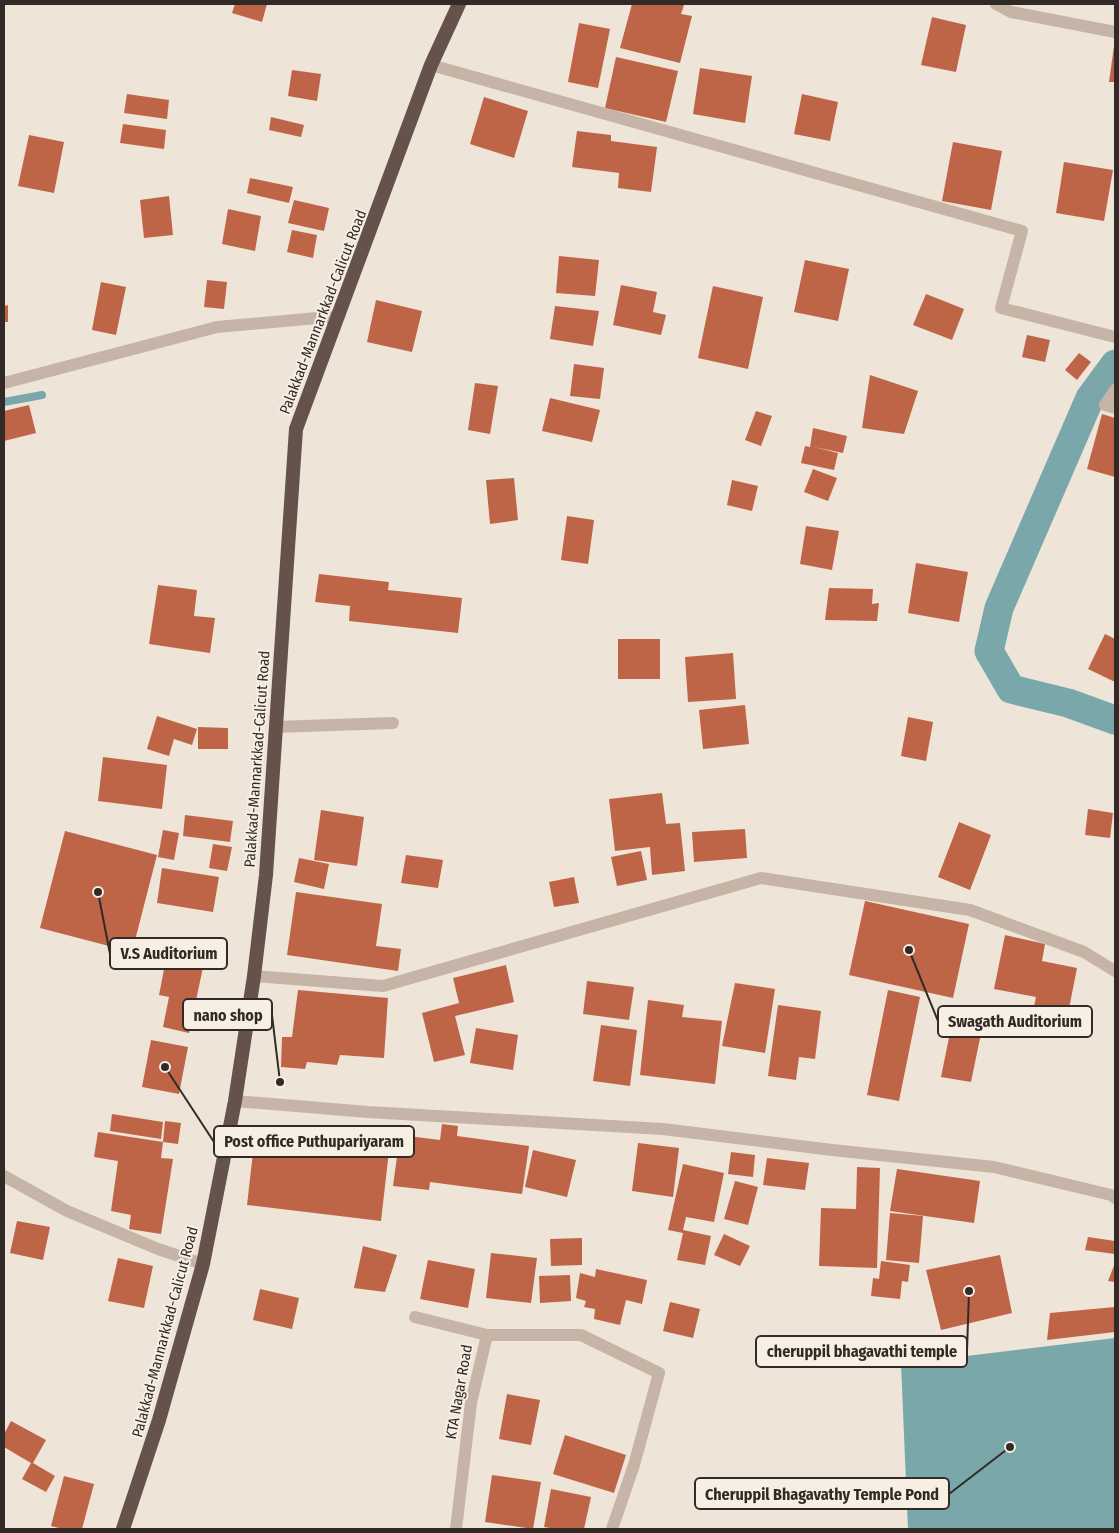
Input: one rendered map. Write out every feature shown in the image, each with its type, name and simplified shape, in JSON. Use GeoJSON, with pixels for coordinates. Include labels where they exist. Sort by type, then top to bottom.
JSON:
{"type":"FeatureCollection","features":[{"type":"Feature","properties":{"kind":"highway","name":"Palakkad-Mannarkkad-Calicut Road"},"geometry":{"type":"LineString","coordinates":[[122,1529],[159,1420],[203,1264],[235,1100],[254,976],[266,875],[296,429],[432,65],[459,4]]}},
{"type":"Feature","properties":{"kind":"street"},"geometry":{"type":"LineString","coordinates":[[996,4],[1011,12],[1115,32]]}},
{"type":"Feature","properties":{"kind":"street"},"geometry":{"type":"LineString","coordinates":[[432,65],[1022,230],[1001,308],[1115,337]]}},
{"type":"Feature","properties":{"kind":"street"},"geometry":{"type":"LineString","coordinates":[[4,384],[217,327],[339,316]]}},
{"type":"Feature","properties":{"kind":"street"},"geometry":{"type":"LineString","coordinates":[[1115,390],[1105,405],[1115,408]]}},
{"type":"Feature","properties":{"kind":"street"},"geometry":{"type":"LineString","coordinates":[[276,727],[393,723]]}},
{"type":"Feature","properties":{"kind":"street"},"geometry":{"type":"LineString","coordinates":[[254,976],[383,986],[761,878],[970,910],[1084,952],[1115,970]]}},
{"type":"Feature","properties":{"kind":"street"},"geometry":{"type":"LineString","coordinates":[[235,1100],[368,1112],[663,1129],[832,1150],[994,1167],[1114,1195]]}},
{"type":"Feature","properties":{"kind":"street"},"geometry":{"type":"LineString","coordinates":[[4,1176],[67,1211],[158,1249],[203,1264]]}},
{"type":"Feature","properties":{"kind":"street"},"geometry":{"type":"LineString","coordinates":[[414,1317],[487,1335]]}},
{"type":"Feature","properties":{"kind":"street","name":"KTA Nagar Road"},"geometry":{"type":"LineString","coordinates":[[456,1529],[471,1403],[487,1335],[581,1335],[660,1373],[634,1465],[612,1529]]}},
{"type":"Feature","properties":{"kind":"water"},"geometry":{"type":"Polygon","coordinates":[[[1115,1338],[1115,1529],[908,1529],[901,1364],[1115,1338]]]}},
{"type":"Feature","properties":{"kind":"building"},"geometry":{"type":"Polygon","coordinates":[[[235,4],[267,4],[262,22],[232,13],[235,4]]]}},
{"type":"Feature","properties":{"kind":"building"},"geometry":{"type":"Polygon","coordinates":[[[632,4],[684,5],[681,14],[692,16],[680,63],[620,48],[632,4]]]}},
{"type":"Feature","properties":{"kind":"building"},"geometry":{"type":"Polygon","coordinates":[[[932,17],[966,25],[956,72],[921,65],[932,17]]]}},
{"type":"Feature","properties":{"kind":"building"},"geometry":{"type":"Polygon","coordinates":[[[579,23],[610,29],[598,88],[568,82],[579,23]]]}},
{"type":"Feature","properties":{"kind":"building"},"geometry":{"type":"Polygon","coordinates":[[[1114,46],[1115,82],[1109,82],[1114,46]]]}},
{"type":"Feature","properties":{"kind":"building"},"geometry":{"type":"Polygon","coordinates":[[[616,57],[678,71],[666,122],[605,108],[616,57]]]}},
{"type":"Feature","properties":{"kind":"building"},"geometry":{"type":"Polygon","coordinates":[[[700,68],[752,76],[745,123],[693,114],[700,68]]]}},
{"type":"Feature","properties":{"kind":"building"},"geometry":{"type":"Polygon","coordinates":[[[292,70],[321,74],[317,101],[288,96],[292,70]]]}},
{"type":"Feature","properties":{"kind":"building"},"geometry":{"type":"Polygon","coordinates":[[[127,94],[169,100],[167,119],[124,113],[127,94]]]}},
{"type":"Feature","properties":{"kind":"building"},"geometry":{"type":"Polygon","coordinates":[[[802,94],[838,102],[830,141],[794,134],[802,94]]]}},
{"type":"Feature","properties":{"kind":"building"},"geometry":{"type":"Polygon","coordinates":[[[484,97],[528,111],[514,158],[470,144],[484,97]]]}},
{"type":"Feature","properties":{"kind":"building"},"geometry":{"type":"Polygon","coordinates":[[[271,117],[304,125],[301,137],[269,130],[271,117]]]}},
{"type":"Feature","properties":{"kind":"building"},"geometry":{"type":"Polygon","coordinates":[[[123,124],[166,130],[164,149],[120,143],[123,124]]]}},
{"type":"Feature","properties":{"kind":"building"},"geometry":{"type":"Polygon","coordinates":[[[577,131],[611,135],[611,141],[657,147],[651,192],[618,188],[619,173],[572,167],[577,131]]]}},
{"type":"Feature","properties":{"kind":"building"},"geometry":{"type":"Polygon","coordinates":[[[29,135],[64,142],[54,193],[18,186],[29,135]]]}},
{"type":"Feature","properties":{"kind":"building"},"geometry":{"type":"Polygon","coordinates":[[[953,142],[1002,151],[991,210],[942,201],[953,142]]]}},
{"type":"Feature","properties":{"kind":"building"},"geometry":{"type":"Polygon","coordinates":[[[1064,162],[1113,170],[1104,221],[1056,213],[1064,162]]]}},
{"type":"Feature","properties":{"kind":"building"},"geometry":{"type":"Polygon","coordinates":[[[250,178],[293,187],[289,203],[247,193],[250,178]]]}},
{"type":"Feature","properties":{"kind":"building"},"geometry":{"type":"Polygon","coordinates":[[[169,196],[173,235],[144,238],[140,200],[169,196]]]}},
{"type":"Feature","properties":{"kind":"building"},"geometry":{"type":"Polygon","coordinates":[[[294,200],[329,208],[324,231],[288,223],[294,200]]]}},
{"type":"Feature","properties":{"kind":"building"},"geometry":{"type":"Polygon","coordinates":[[[228,209],[261,216],[255,251],[222,244],[228,209]]]}},
{"type":"Feature","properties":{"kind":"building"},"geometry":{"type":"Polygon","coordinates":[[[292,230],[317,235],[313,258],[287,252],[292,230]]]}},
{"type":"Feature","properties":{"kind":"building"},"geometry":{"type":"Polygon","coordinates":[[[559,256],[599,260],[595,296],[556,293],[559,256]]]}},
{"type":"Feature","properties":{"kind":"building"},"geometry":{"type":"Polygon","coordinates":[[[805,260],[849,269],[838,321],[794,312],[805,260]]]}},
{"type":"Feature","properties":{"kind":"building"},"geometry":{"type":"Polygon","coordinates":[[[207,280],[227,282],[224,309],[204,307],[207,280]]]}},
{"type":"Feature","properties":{"kind":"building"},"geometry":{"type":"Polygon","coordinates":[[[101,282],[126,287],[116,335],[92,330],[101,282]]]}},
{"type":"Feature","properties":{"kind":"building"},"geometry":{"type":"Polygon","coordinates":[[[621,285],[657,292],[653,312],[666,315],[661,335],[613,325],[621,285]]]}},
{"type":"Feature","properties":{"kind":"building"},"geometry":{"type":"Polygon","coordinates":[[[713,286],[763,297],[748,369],[698,358],[713,286]]]}},
{"type":"Feature","properties":{"kind":"building"},"geometry":{"type":"Polygon","coordinates":[[[926,294],[964,309],[952,340],[913,325],[926,294]]]}},
{"type":"Feature","properties":{"kind":"building"},"geometry":{"type":"Polygon","coordinates":[[[376,300],[422,311],[412,352],[367,342],[376,300]]]}},
{"type":"Feature","properties":{"kind":"building"},"geometry":{"type":"Polygon","coordinates":[[[8,305],[8,322],[4,322],[4,306],[8,305]]]}},
{"type":"Feature","properties":{"kind":"building"},"geometry":{"type":"Polygon","coordinates":[[[555,306],[599,311],[593,346],[550,339],[555,306]]]}},
{"type":"Feature","properties":{"kind":"building"},"geometry":{"type":"Polygon","coordinates":[[[1027,335],[1050,340],[1045,362],[1022,357],[1027,335]]]}},
{"type":"Feature","properties":{"kind":"building"},"geometry":{"type":"Polygon","coordinates":[[[1079,353],[1091,362],[1077,380],[1065,370],[1079,353]]]}},
{"type":"Feature","properties":{"kind":"building"},"geometry":{"type":"Polygon","coordinates":[[[574,364],[604,368],[600,399],[570,396],[574,364]]]}},
{"type":"Feature","properties":{"kind":"building"},"geometry":{"type":"Polygon","coordinates":[[[870,375],[918,391],[904,434],[862,428],[870,375]]]}},
{"type":"Feature","properties":{"kind":"building"},"geometry":{"type":"Polygon","coordinates":[[[475,383],[498,386],[490,434],[468,430],[475,383]]]}},
{"type":"Feature","properties":{"kind":"building"},"geometry":{"type":"Polygon","coordinates":[[[550,398],[600,410],[592,442],[542,431],[550,398]]]}},
{"type":"Feature","properties":{"kind":"building"},"geometry":{"type":"Polygon","coordinates":[[[29,405],[36,433],[4,441],[4,411],[29,405]]]}},
{"type":"Feature","properties":{"kind":"building"},"geometry":{"type":"Polygon","coordinates":[[[756,411],[772,416],[761,446],[745,440],[756,411]]]}},
{"type":"Feature","properties":{"kind":"building"},"geometry":{"type":"Polygon","coordinates":[[[1102,414],[1115,418],[1115,477],[1087,469],[1102,414]]]}},
{"type":"Feature","properties":{"kind":"building"},"geometry":{"type":"Polygon","coordinates":[[[813,428],[847,436],[843,453],[814,447],[838,453],[834,470],[801,463],[805,446],[810,447],[813,428]]]}},
{"type":"Feature","properties":{"kind":"building"},"geometry":{"type":"Polygon","coordinates":[[[813,469],[837,478],[828,501],[804,492],[813,469]]]}},
{"type":"Feature","properties":{"kind":"building"},"geometry":{"type":"Polygon","coordinates":[[[514,478],[518,520],[490,524],[486,480],[514,478]]]}},
{"type":"Feature","properties":{"kind":"building"},"geometry":{"type":"Polygon","coordinates":[[[732,480],[758,486],[752,511],[727,505],[732,480]]]}},
{"type":"Feature","properties":{"kind":"building"},"geometry":{"type":"Polygon","coordinates":[[[567,516],[594,520],[588,564],[561,560],[567,516]]]}},
{"type":"Feature","properties":{"kind":"building"},"geometry":{"type":"Polygon","coordinates":[[[806,526],[839,531],[832,570],[800,564],[806,526]]]}},
{"type":"Feature","properties":{"kind":"building"},"geometry":{"type":"Polygon","coordinates":[[[916,563],[968,572],[959,622],[908,613],[916,563]]]}},
{"type":"Feature","properties":{"kind":"building"},"geometry":{"type":"Polygon","coordinates":[[[319,574],[389,582],[388,590],[462,598],[458,633],[349,621],[350,606],[315,602],[319,574]]]}},
{"type":"Feature","properties":{"kind":"building"},"geometry":{"type":"Polygon","coordinates":[[[158,585],[197,590],[194,616],[215,618],[210,653],[149,644],[158,585]]]}},
{"type":"Feature","properties":{"kind":"building"},"geometry":{"type":"Polygon","coordinates":[[[829,588],[873,589],[872,604],[879,603],[877,621],[825,620],[829,588]]]}},
{"type":"Feature","properties":{"kind":"building"},"geometry":{"type":"Polygon","coordinates":[[[1105,634],[1115,639],[1115,682],[1088,669],[1105,634]]]}},
{"type":"Feature","properties":{"kind":"building"},"geometry":{"type":"Polygon","coordinates":[[[618,639],[660,639],[660,679],[618,679],[618,639]]]}},
{"type":"Feature","properties":{"kind":"building"},"geometry":{"type":"Polygon","coordinates":[[[733,653],[736,699],[688,702],[685,657],[733,653]]]}},
{"type":"Feature","properties":{"kind":"building"},"geometry":{"type":"Polygon","coordinates":[[[745,705],[749,744],[703,749],[699,710],[745,705]]]}},
{"type":"Feature","properties":{"kind":"building"},"geometry":{"type":"Polygon","coordinates":[[[157,716],[197,729],[192,745],[174,739],[169,756],[147,749],[157,716]]]}},
{"type":"Feature","properties":{"kind":"building"},"geometry":{"type":"Polygon","coordinates":[[[908,717],[933,722],[926,761],[901,756],[908,717]]]}},
{"type":"Feature","properties":{"kind":"building"},"geometry":{"type":"Polygon","coordinates":[[[198,727],[228,728],[228,749],[198,749],[198,727]]]}},
{"type":"Feature","properties":{"kind":"building"},"geometry":{"type":"Polygon","coordinates":[[[103,757],[167,765],[162,809],[98,801],[103,757]]]}},
{"type":"Feature","properties":{"kind":"building"},"geometry":{"type":"Polygon","coordinates":[[[662,793],[666,824],[680,823],[685,871],[652,875],[650,847],[615,851],[609,799],[662,793]]]}},
{"type":"Feature","properties":{"kind":"building"},"geometry":{"type":"Polygon","coordinates":[[[1088,809],[1113,813],[1110,838],[1085,835],[1088,809]]]}},
{"type":"Feature","properties":{"kind":"building"},"geometry":{"type":"Polygon","coordinates":[[[321,810],[364,817],[357,866],[314,860],[321,810]]]}},
{"type":"Feature","properties":{"kind":"building"},"geometry":{"type":"Polygon","coordinates":[[[185,815],[233,821],[230,842],[183,836],[185,815]]]}},
{"type":"Feature","properties":{"kind":"building"},"geometry":{"type":"Polygon","coordinates":[[[959,822],[991,835],[970,890],[938,877],[959,822]]]}},
{"type":"Feature","properties":{"kind":"building"},"geometry":{"type":"Polygon","coordinates":[[[745,829],[747,858],[694,862],[692,832],[745,829]]]}},
{"type":"Feature","properties":{"kind":"building"},"geometry":{"type":"Polygon","coordinates":[[[163,830],[179,833],[174,860],[158,857],[163,830]]]}},
{"type":"Feature","properties":{"kind":"building"},"geometry":{"type":"Polygon","coordinates":[[[65,831],[157,855],[132,952],[40,928],[65,831]]]}},
{"type":"Feature","properties":{"kind":"building"},"geometry":{"type":"Polygon","coordinates":[[[213,844],[232,847],[227,871],[209,868],[213,844]]]}},
{"type":"Feature","properties":{"kind":"building"},"geometry":{"type":"Polygon","coordinates":[[[641,851],[647,880],[617,886],[611,857],[641,851]]]}},
{"type":"Feature","properties":{"kind":"building"},"geometry":{"type":"Polygon","coordinates":[[[406,855],[443,860],[438,888],[401,883],[406,855]]]}},
{"type":"Feature","properties":{"kind":"building"},"geometry":{"type":"Polygon","coordinates":[[[299,858],[329,864],[324,889],[294,882],[299,858]]]}},
{"type":"Feature","properties":{"kind":"building"},"geometry":{"type":"Polygon","coordinates":[[[162,868],[219,877],[213,912],[157,903],[162,868]]]}},
{"type":"Feature","properties":{"kind":"building"},"geometry":{"type":"Polygon","coordinates":[[[574,877],[579,903],[554,907],[549,882],[574,877]]]}},
{"type":"Feature","properties":{"kind":"building"},"geometry":{"type":"Polygon","coordinates":[[[296,892],[382,904],[376,946],[401,949],[398,971],[287,955],[296,892]]]}},
{"type":"Feature","properties":{"kind":"building"},"geometry":{"type":"Polygon","coordinates":[[[865,901],[969,924],[953,998],[849,975],[865,901]]]}},
{"type":"Feature","properties":{"kind":"building"},"geometry":{"type":"Polygon","coordinates":[[[1005,935],[1045,944],[1042,961],[1077,968],[1067,1019],[1033,1012],[1036,997],[994,989],[1005,935]]]}},
{"type":"Feature","properties":{"kind":"building"},"geometry":{"type":"Polygon","coordinates":[[[168,949],[205,958],[189,1033],[163,1027],[169,997],[159,995],[168,949]]]}},
{"type":"Feature","properties":{"kind":"building"},"geometry":{"type":"Polygon","coordinates":[[[506,965],[514,1002],[455,1016],[465,1055],[434,1062],[422,1013],[459,1003],[453,978],[506,965]]]}},
{"type":"Feature","properties":{"kind":"building"},"geometry":{"type":"Polygon","coordinates":[[[587,981],[634,987],[629,1020],[583,1014],[587,981]]]}},
{"type":"Feature","properties":{"kind":"building"},"geometry":{"type":"Polygon","coordinates":[[[735,983],[775,989],[765,1053],[722,1046],[735,983]]]}},
{"type":"Feature","properties":{"kind":"building"},"geometry":{"type":"Polygon","coordinates":[[[298,990],[388,998],[384,1058],[340,1055],[337,1065],[307,1062],[305,1069],[281,1067],[282,1037],[292,1037],[298,990]]]}},
{"type":"Feature","properties":{"kind":"building"},"geometry":{"type":"Polygon","coordinates":[[[888,990],[920,997],[899,1101],[867,1095],[888,990]]]}},
{"type":"Feature","properties":{"kind":"building"},"geometry":{"type":"Polygon","coordinates":[[[648,1000],[684,1005],[682,1017],[722,1021],[715,1084],[640,1075],[648,1000]]]}},
{"type":"Feature","properties":{"kind":"building"},"geometry":{"type":"Polygon","coordinates":[[[778,1005],[821,1011],[815,1059],[799,1057],[796,1080],[768,1076],[778,1005]]]}},
{"type":"Feature","properties":{"kind":"building"},"geometry":{"type":"Polygon","coordinates":[[[955,1008],[985,1014],[971,1082],[941,1077],[955,1008]]]}},
{"type":"Feature","properties":{"kind":"building"},"geometry":{"type":"Polygon","coordinates":[[[601,1025],[637,1030],[630,1086],[593,1081],[601,1025]]]}},
{"type":"Feature","properties":{"kind":"building"},"geometry":{"type":"Polygon","coordinates":[[[476,1028],[518,1035],[513,1070],[470,1063],[476,1028]]]}},
{"type":"Feature","properties":{"kind":"building"},"geometry":{"type":"Polygon","coordinates":[[[151,1040],[188,1047],[179,1094],[142,1087],[151,1040]]]}},
{"type":"Feature","properties":{"kind":"building"},"geometry":{"type":"Polygon","coordinates":[[[112,1114],[163,1122],[161,1139],[110,1131],[112,1114]]]}},
{"type":"Feature","properties":{"kind":"building"},"geometry":{"type":"Polygon","coordinates":[[[165,1121],[181,1123],[178,1144],[163,1142],[165,1121]]]}},
{"type":"Feature","properties":{"kind":"building"},"geometry":{"type":"Polygon","coordinates":[[[442,1124],[458,1126],[457,1136],[529,1146],[522,1194],[430,1182],[429,1190],[393,1186],[400,1135],[440,1140],[442,1124]]]}},
{"type":"Feature","properties":{"kind":"building"},"geometry":{"type":"Polygon","coordinates":[[[98,1132],[163,1142],[161,1158],[173,1159],[161,1234],[129,1229],[131,1215],[111,1211],[118,1161],[94,1157],[98,1132]]]}},
{"type":"Feature","properties":{"kind":"building"},"geometry":{"type":"Polygon","coordinates":[[[255,1135],[389,1151],[381,1221],[247,1205],[255,1135]]]}},
{"type":"Feature","properties":{"kind":"building"},"geometry":{"type":"Polygon","coordinates":[[[638,1143],[679,1148],[673,1197],[632,1191],[638,1143]]]}},
{"type":"Feature","properties":{"kind":"building"},"geometry":{"type":"Polygon","coordinates":[[[533,1150],[576,1160],[567,1197],[525,1187],[533,1150]]]}},
{"type":"Feature","properties":{"kind":"building"},"geometry":{"type":"Polygon","coordinates":[[[731,1152],[755,1155],[753,1177],[728,1174],[731,1152]]]}},
{"type":"Feature","properties":{"kind":"building"},"geometry":{"type":"Polygon","coordinates":[[[767,1158],[809,1163],[805,1190],[763,1185],[767,1158]]]}},
{"type":"Feature","properties":{"kind":"building"},"geometry":{"type":"Polygon","coordinates":[[[683,1164],[724,1173],[714,1222],[686,1217],[683,1230],[711,1236],[705,1265],[677,1260],[683,1233],[668,1230],[683,1164]]]}},
{"type":"Feature","properties":{"kind":"building"},"geometry":{"type":"Polygon","coordinates":[[[857,1167],[880,1168],[877,1268],[819,1266],[821,1208],[856,1209],[857,1167]]]}},
{"type":"Feature","properties":{"kind":"building"},"geometry":{"type":"Polygon","coordinates":[[[897,1169],[980,1181],[974,1223],[890,1211],[897,1169]]]}},
{"type":"Feature","properties":{"kind":"building"},"geometry":{"type":"Polygon","coordinates":[[[735,1181],[758,1187],[748,1225],[724,1219],[735,1181]]]}},
{"type":"Feature","properties":{"kind":"building"},"geometry":{"type":"Polygon","coordinates":[[[890,1213],[923,1216],[919,1263],[886,1260],[890,1213]]]}},
{"type":"Feature","properties":{"kind":"building"},"geometry":{"type":"Polygon","coordinates":[[[17,1221],[50,1227],[43,1260],[10,1253],[17,1221]]]}},
{"type":"Feature","properties":{"kind":"building"},"geometry":{"type":"Polygon","coordinates":[[[724,1234],[750,1246],[740,1266],[714,1255],[724,1234]]]}},
{"type":"Feature","properties":{"kind":"building"},"geometry":{"type":"Polygon","coordinates":[[[1088,1237],[1115,1241],[1115,1254],[1085,1250],[1088,1237]]]}},
{"type":"Feature","properties":{"kind":"building"},"geometry":{"type":"Polygon","coordinates":[[[582,1238],[582,1265],[551,1266],[550,1239],[582,1238]]]}},
{"type":"Feature","properties":{"kind":"building"},"geometry":{"type":"Polygon","coordinates":[[[363,1246],[397,1255],[385,1292],[354,1288],[363,1246]]]}},
{"type":"Feature","properties":{"kind":"building"},"geometry":{"type":"Polygon","coordinates":[[[491,1253],[537,1258],[531,1303],[486,1298],[491,1253]]]}},
{"type":"Feature","properties":{"kind":"building"},"geometry":{"type":"Polygon","coordinates":[[[1000,1255],[1012,1313],[941,1330],[926,1270],[1000,1255]]]}},
{"type":"Feature","properties":{"kind":"building"},"geometry":{"type":"Polygon","coordinates":[[[118,1258],[153,1266],[144,1308],[108,1301],[118,1258]]]}},
{"type":"Feature","properties":{"kind":"building"},"geometry":{"type":"Polygon","coordinates":[[[428,1260],[475,1269],[468,1308],[420,1299],[428,1260]]]}},
{"type":"Feature","properties":{"kind":"building"},"geometry":{"type":"Polygon","coordinates":[[[881,1261],[910,1265],[908,1282],[902,1281],[900,1299],[871,1296],[873,1278],[879,1279],[881,1261]]]}},
{"type":"Feature","properties":{"kind":"building"},"geometry":{"type":"Polygon","coordinates":[[[1115,1263],[1115,1282],[1108,1281],[1115,1263]]]}},
{"type":"Feature","properties":{"kind":"building"},"geometry":{"type":"Polygon","coordinates":[[[596,1269],[647,1280],[642,1304],[626,1300],[620,1325],[594,1319],[595,1309],[584,1307],[586,1301],[576,1298],[580,1273],[595,1277],[596,1269]]]}},
{"type":"Feature","properties":{"kind":"building"},"geometry":{"type":"Polygon","coordinates":[[[570,1275],[571,1301],[540,1303],[539,1276],[570,1275]]]}},
{"type":"Feature","properties":{"kind":"building"},"geometry":{"type":"Polygon","coordinates":[[[260,1289],[299,1298],[292,1329],[253,1320],[260,1289]]]}},
{"type":"Feature","properties":{"kind":"building"},"geometry":{"type":"Polygon","coordinates":[[[670,1302],[700,1309],[693,1338],[663,1331],[670,1302]]]}},
{"type":"Feature","properties":{"kind":"building"},"geometry":{"type":"Polygon","coordinates":[[[1115,1307],[1115,1332],[1047,1340],[1050,1313],[1115,1307]]]}},
{"type":"Feature","properties":{"kind":"building"},"geometry":{"type":"Polygon","coordinates":[[[507,1394],[540,1400],[531,1445],[499,1439],[507,1394]]]}},
{"type":"Feature","properties":{"kind":"building"},"geometry":{"type":"Polygon","coordinates":[[[11,1421],[46,1440],[33,1463],[55,1476],[46,1492],[22,1479],[31,1463],[4,1447],[4,1434],[11,1421]]]}},
{"type":"Feature","properties":{"kind":"building"},"geometry":{"type":"Polygon","coordinates":[[[565,1435],[626,1455],[614,1493],[553,1474],[565,1435]]]}},
{"type":"Feature","properties":{"kind":"building"},"geometry":{"type":"Polygon","coordinates":[[[492,1475],[541,1482],[533,1529],[485,1522],[492,1475]]]}},
{"type":"Feature","properties":{"kind":"building"},"geometry":{"type":"Polygon","coordinates":[[[64,1476],[94,1484],[82,1529],[63,1529],[51,1526],[64,1476]]]}},
{"type":"Feature","properties":{"kind":"building"},"geometry":{"type":"Polygon","coordinates":[[[551,1489],[591,1497],[584,1529],[544,1527],[551,1489]]]}},
{"type":"Feature","properties":{"kind":"waterway"},"geometry":{"type":"LineString","coordinates":[[1115,364],[1090,398],[999,608],[989,651],[1011,689],[1068,703],[1115,720]]}},
{"type":"Feature","properties":{"kind":"waterway"},"geometry":{"type":"LineString","coordinates":[[4,402],[42,395]]}},
{"type":"Feature","properties":{"kind":"place","name":"V.S Auditorium"},"geometry":{"type":"Point","coordinates":[98,892]}},
{"type":"Feature","properties":{"kind":"place","name":"Swagath Auditorium"},"geometry":{"type":"Point","coordinates":[909,950]}},
{"type":"Feature","properties":{"kind":"place","name":"Post office Puthupariyaram"},"geometry":{"type":"Point","coordinates":[165,1067]}},
{"type":"Feature","properties":{"kind":"place","name":"nano shop"},"geometry":{"type":"Point","coordinates":[280,1082]}},
{"type":"Feature","properties":{"kind":"place","name":"cheruppil bhagavathi temple"},"geometry":{"type":"Point","coordinates":[969,1291]}},
{"type":"Feature","properties":{"kind":"place","name":"Cheruppil Bhagavathy Temple Pond"},"geometry":{"type":"Point","coordinates":[1010,1447]}}]}
